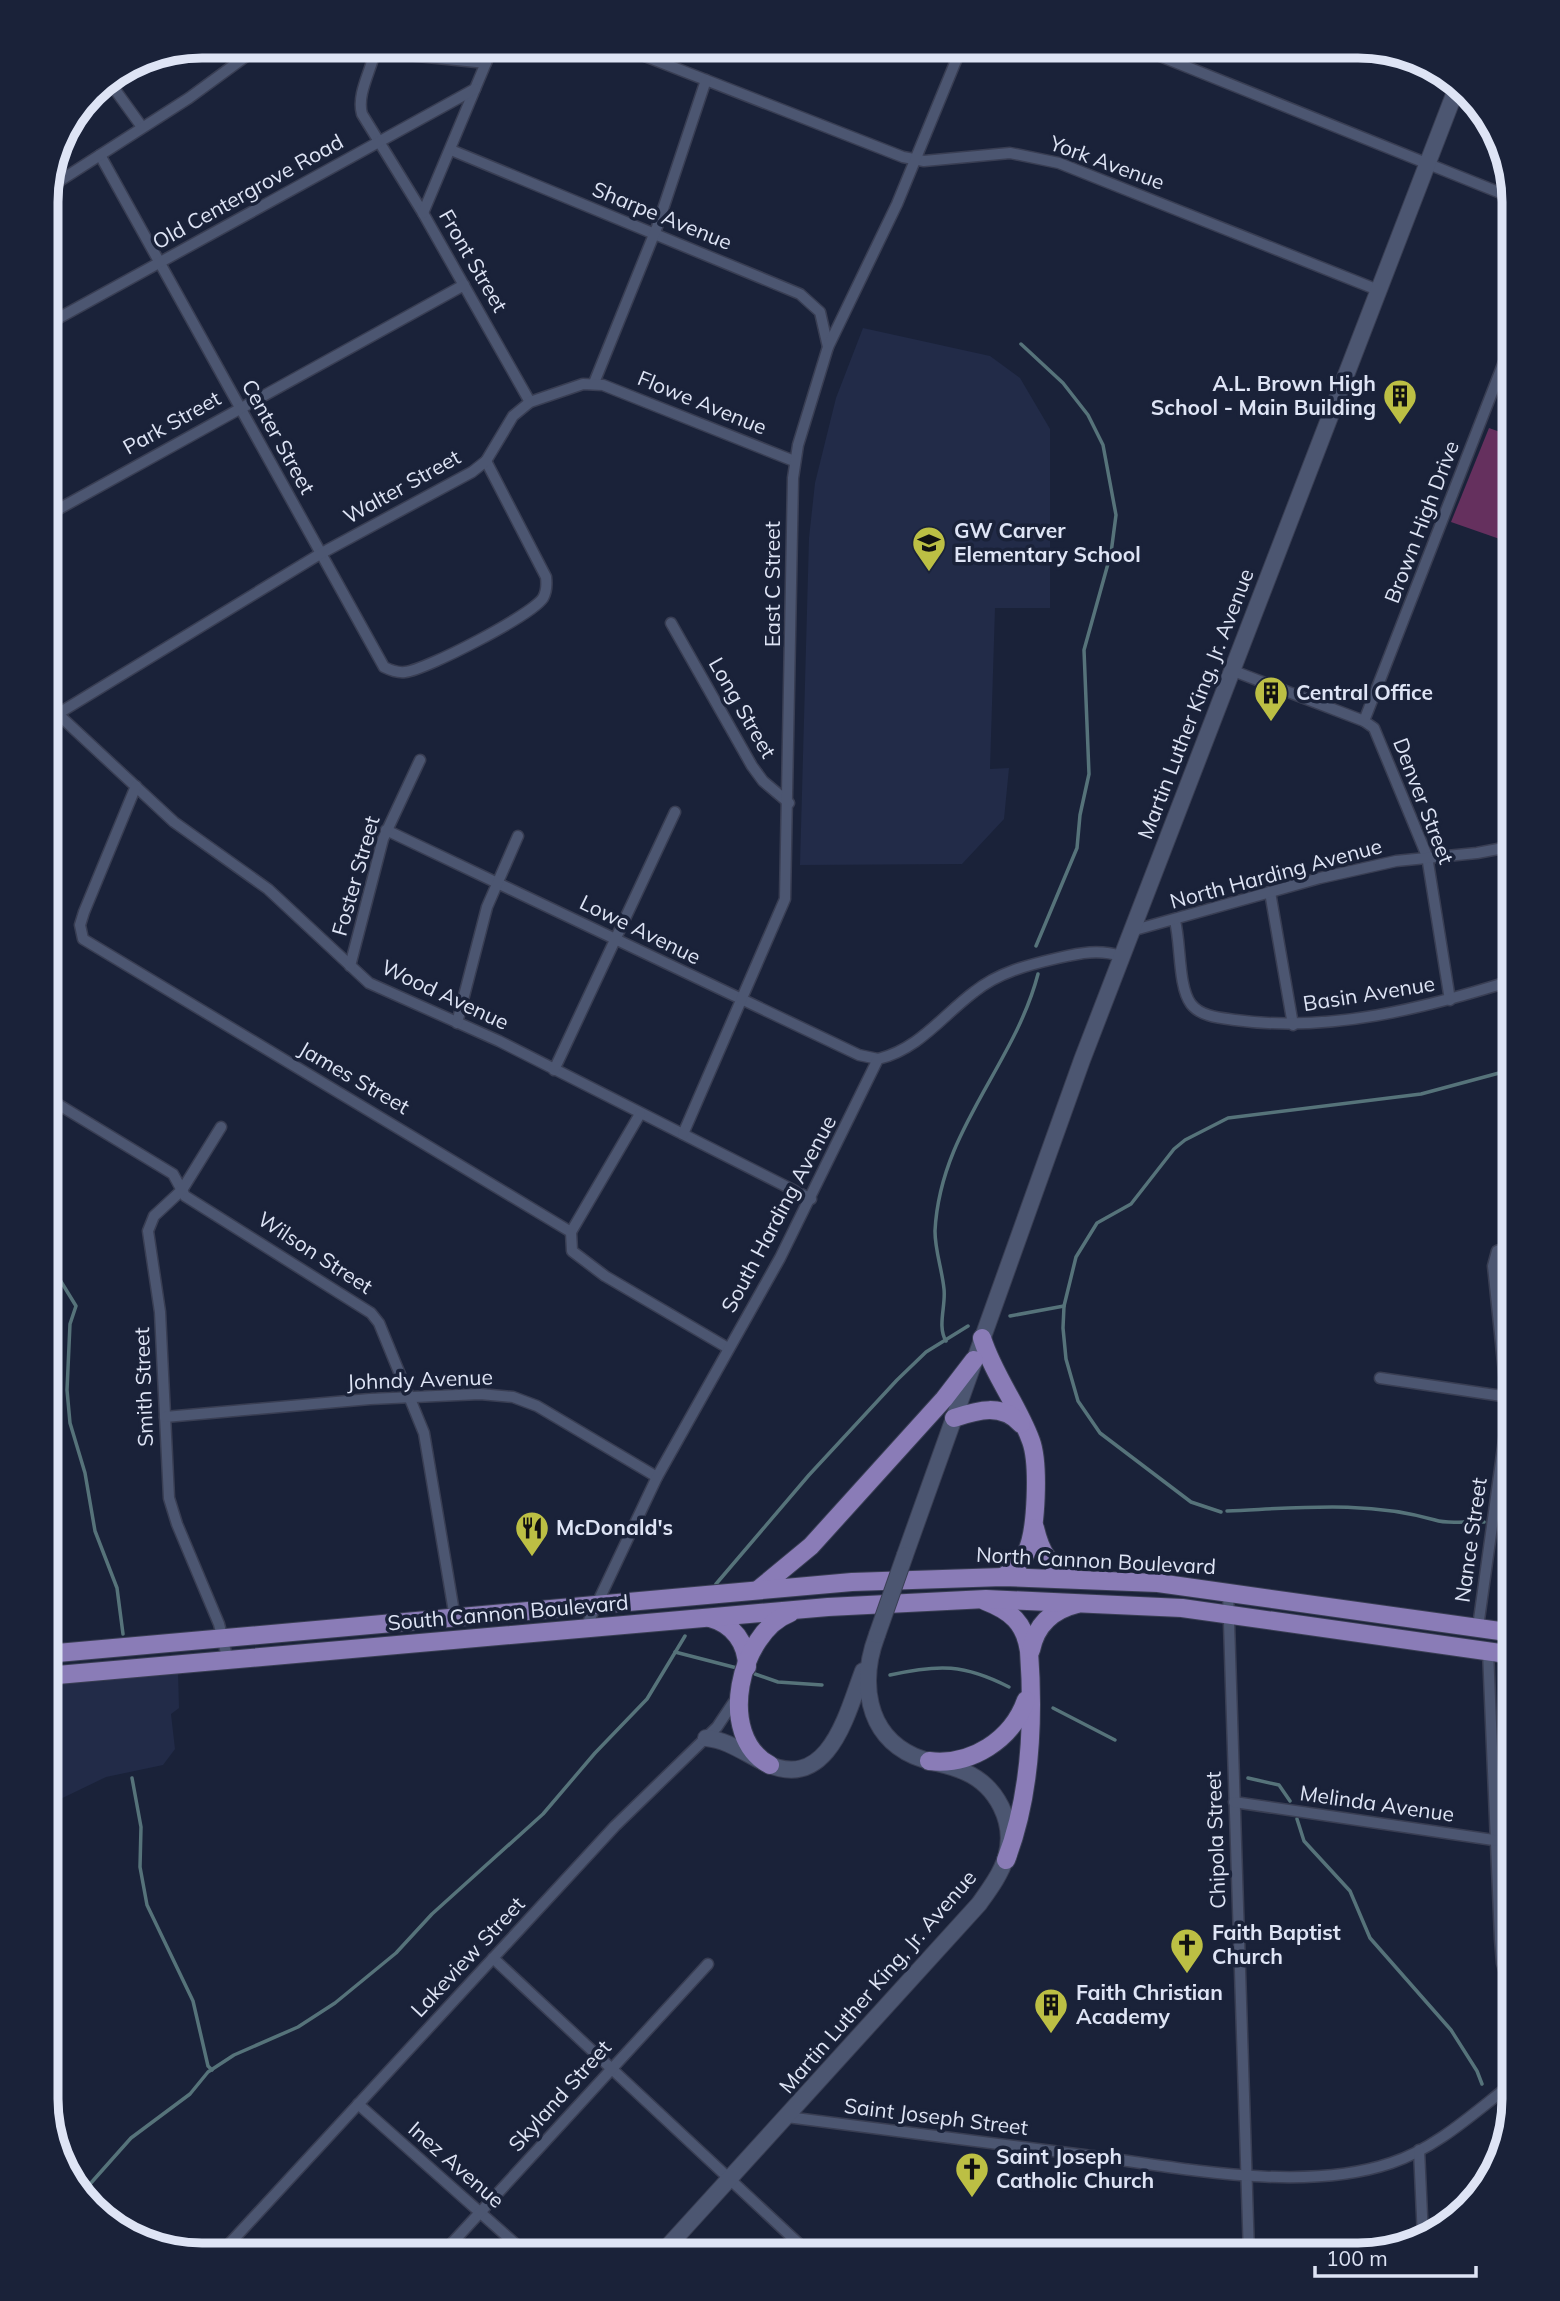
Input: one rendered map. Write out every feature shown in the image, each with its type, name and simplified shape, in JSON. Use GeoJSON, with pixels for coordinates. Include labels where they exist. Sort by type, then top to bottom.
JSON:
{"type":"FeatureCollection","features":[{"type":"Feature","properties":{"kind":"main road","name":"Martin Luther King, Jr. Avenue"},"geometry":{"type":"LineString","coordinates":[[671,2243],[979,1904],[1006,1860],[1007,1825],[994,1794],[967,1773],[929,1761],[897,1746],[875,1717],[867,1688],[875,1640],[1121,956],[1454,95]]}},
{"type":"Feature","properties":{"kind":"main road"},"geometry":{"type":"LineString","coordinates":[[982,1338],[995,1373],[1024,1426],[1034,1453],[1033,1519],[1026,1555],[1003,1577]]}},
{"type":"Feature","properties":{"kind":"main road"},"geometry":{"type":"LineString","coordinates":[[756,1591],[785,1570],[811,1546],[952,1389],[974,1360]]}},
{"type":"Feature","properties":{"kind":"main road"},"geometry":{"type":"LineString","coordinates":[[954,1418],[980,1410],[999,1410],[1009,1413],[1024,1426]]}},
{"type":"Feature","properties":{"kind":"main road"},"geometry":{"type":"LineString","coordinates":[[1033,1519],[1043,1555],[1056,1569],[1073,1578]]}},
{"type":"Feature","properties":{"kind":"main road","name":"North Cannon Boulevard"},"geometry":{"type":"LineString","coordinates":[[756,1591],[852,1582],[1003,1577],[1073,1578],[1228,1591],[1502,1631]]}},
{"type":"Feature","properties":{"kind":"main road","name":"South Cannon Boulevard"},"geometry":{"type":"LineString","coordinates":[[58,1653],[756,1591]]}},
{"type":"Feature","properties":{"kind":"main road"},"geometry":{"type":"LineString","coordinates":[[974,1599],[1000,1608],[1018,1621],[1026,1634],[1030,1661]]}},
{"type":"Feature","properties":{"kind":"main road","name":"North Cannon Boulevard"},"geometry":{"type":"LineString","coordinates":[[974,1599],[1099,1602],[1228,1614],[1502,1653]]}},
{"type":"Feature","properties":{"kind":"main road","name":"South Cannon Boulevard"},"geometry":{"type":"LineString","coordinates":[[58,1675],[807,1609],[974,1599]]}},
{"type":"Feature","properties":{"kind":"main road"},"geometry":{"type":"LineString","coordinates":[[1006,1860],[1025,1788],[1030,1661],[1035,1636],[1047,1618],[1067,1606],[1099,1602]]}},
{"type":"Feature","properties":{"kind":"main road"},"geometry":{"type":"LineString","coordinates":[[744,1677],[756,1647],[772,1625],[788,1614],[807,1609]]}},
{"type":"Feature","properties":{"kind":"main road"},"geometry":{"type":"LineString","coordinates":[[710,1618],[724,1623],[737,1635],[746,1652],[738,1708],[741,1731],[754,1754],[770,1765]]}},
{"type":"Feature","properties":{"kind":"main road"},"geometry":{"type":"LineString","coordinates":[[706,1738],[725,1742],[770,1765],[799,1768],[826,1753],[840,1731],[875,1640]]}},
{"type":"Feature","properties":{"kind":"main road"},"geometry":{"type":"LineString","coordinates":[[929,1761],[963,1758],[994,1744],[1017,1720],[1029,1686]]}},
{"type":"Feature","properties":{"kind":"street"},"geometry":{"type":"LineString","coordinates":[[60,181],[244,58]]}},
{"type":"Feature","properties":{"kind":"street","name":"Old Centergrove Road"},"geometry":{"type":"LineString","coordinates":[[58,318],[379,142],[362,114],[360,103],[372,58]]}},
{"type":"Feature","properties":{"kind":"street"},"geometry":{"type":"LineString","coordinates":[[449,58],[486,63]]}},
{"type":"Feature","properties":{"kind":"street"},"geometry":{"type":"LineString","coordinates":[[423,214],[488,58]]}},
{"type":"Feature","properties":{"kind":"street","name":"York Avenue"},"geometry":{"type":"LineString","coordinates":[[650,58],[915,160],[1010,153],[1059,163],[1378,290]]}},
{"type":"Feature","properties":{"kind":"street","name":"East C Street"},"geometry":{"type":"LineString","coordinates":[[683,1134],[744,1001],[785,899],[794,461],[828,346],[915,160],[957,58]]}},
{"type":"Feature","properties":{"kind":"street"},"geometry":{"type":"LineString","coordinates":[[1165,58],[1502,193]]}},
{"type":"Feature","properties":{"kind":"street"},"geometry":{"type":"LineString","coordinates":[[594,383],[654,234],[706,80]]}},
{"type":"Feature","properties":{"kind":"street"},"geometry":{"type":"LineString","coordinates":[[114,88],[142,127]]}},
{"type":"Feature","properties":{"kind":"street"},"geometry":{"type":"LineString","coordinates":[[379,142],[475,89]]}},
{"type":"Feature","properties":{"kind":"street","name":"Front Street"},"geometry":{"type":"LineString","coordinates":[[379,142],[530,402]]}},
{"type":"Feature","properties":{"kind":"street","name":"Sharpe Avenue"},"geometry":{"type":"LineString","coordinates":[[451,150],[800,294],[820,312],[828,346]]}},
{"type":"Feature","properties":{"kind":"street","name":"Center Street"},"geometry":{"type":"LineString","coordinates":[[100,155],[384,667],[404,672],[464,647],[531,610],[547,589],[540,564],[486,461]]}},
{"type":"Feature","properties":{"kind":"street","name":"Park Street"},"geometry":{"type":"LineString","coordinates":[[58,509],[464,285]]}},
{"type":"Feature","properties":{"kind":"street","name":"Brown High Drive"},"geometry":{"type":"LineString","coordinates":[[1364,721],[1502,367]]}},
{"type":"Feature","properties":{"kind":"street","name":"Walter Street"},"geometry":{"type":"LineString","coordinates":[[58,711],[320,554],[486,461],[513,416],[530,402],[572,387],[594,383]]}},
{"type":"Feature","properties":{"kind":"street","name":"Flowe Avenue"},"geometry":{"type":"LineString","coordinates":[[594,383],[634,396],[794,461]]}},
{"type":"Feature","properties":{"kind":"street","name":"Long Street"},"geometry":{"type":"LineString","coordinates":[[671,623],[752,766],[763,781],[789,803]]}},
{"type":"Feature","properties":{"kind":"street"},"geometry":{"type":"LineString","coordinates":[[1231,670],[1364,721]]}},
{"type":"Feature","properties":{"kind":"street","name":"Wood Avenue"},"geometry":{"type":"LineString","coordinates":[[58,714],[180,828],[268,888],[350,966],[381,990],[554,1070],[811,1199]]}},
{"type":"Feature","properties":{"kind":"street","name":"Denver Street"},"geometry":{"type":"LineString","coordinates":[[1364,721],[1374,728],[1383,746],[1427,856],[1450,1000]]}},
{"type":"Feature","properties":{"kind":"street","name":"Foster Street"},"geometry":{"type":"LineString","coordinates":[[350,966],[386,830],[420,760]]}},
{"type":"Feature","properties":{"kind":"street","name":"James Street"},"geometry":{"type":"LineString","coordinates":[[136,786],[84,912],[80,925],[83,939],[571,1232]]}},
{"type":"Feature","properties":{"kind":"street"},"geometry":{"type":"LineString","coordinates":[[554,1070],[675,812]]}},
{"type":"Feature","properties":{"kind":"street","name":"Lowe Avenue"},"geometry":{"type":"LineString","coordinates":[[386,830],[859,1055],[878,1059]]}},
{"type":"Feature","properties":{"kind":"street"},"geometry":{"type":"LineString","coordinates":[[457,1023],[487,907],[518,836]]}},
{"type":"Feature","properties":{"kind":"street","name":"North Harding Avenue"},"geometry":{"type":"LineString","coordinates":[[1131,931],[1175,921],[1320,878],[1427,856],[1477,853],[1502,848]]}},
{"type":"Feature","properties":{"kind":"street"},"geometry":{"type":"LineString","coordinates":[[1270,892],[1293,1025]]}},
{"type":"Feature","properties":{"kind":"street","name":"Basin Avenue"},"geometry":{"type":"LineString","coordinates":[[1175,921],[1184,989],[1192,1006],[1201,1013],[1219,1018],[1293,1025],[1363,1018],[1450,1000],[1502,983]]}},
{"type":"Feature","properties":{"kind":"street"},"geometry":{"type":"LineString","coordinates":[[878,1059],[912,1045],[976,990],[1005,973],[1084,953],[1099,951],[1121,956]]}},
{"type":"Feature","properties":{"kind":"street","name":"South Harding Avenue"},"geometry":{"type":"LineString","coordinates":[[585,1629],[657,1477],[811,1199],[878,1059]]}},
{"type":"Feature","properties":{"kind":"street","name":"Wilson Street"},"geometry":{"type":"LineString","coordinates":[[58,1104],[173,1174],[181,1190],[201,1206],[250,1233],[372,1313],[412,1399],[424,1433],[455,1618]]}},
{"type":"Feature","properties":{"kind":"street"},"geometry":{"type":"LineString","coordinates":[[640,1114],[571,1232],[572,1251],[583,1262],[729,1348]]}},
{"type":"Feature","properties":{"kind":"street","name":"Smith Street"},"geometry":{"type":"LineString","coordinates":[[221,1127],[181,1190],[154,1216],[148,1231],[160,1312],[169,1498],[177,1524],[219,1624],[228,1661]]}},
{"type":"Feature","properties":{"kind":"street","name":"Nance Street"},"geometry":{"type":"LineString","coordinates":[[1502,1249],[1497,1251],[1494,1278],[1502,1342]]}},
{"type":"Feature","properties":{"kind":"street"},"geometry":{"type":"LineString","coordinates":[[1380,1378],[1502,1397]]}},
{"type":"Feature","properties":{"kind":"street","name":"Johndy Avenue"},"geometry":{"type":"LineString","coordinates":[[165,1417],[480,1394],[513,1398],[537,1406],[657,1477]]}},
{"type":"Feature","properties":{"kind":"street","name":"Nance Street"},"geometry":{"type":"LineString","coordinates":[[1478,1627],[1502,1450]]}},
{"type":"Feature","properties":{"kind":"street","name":"Chipola Street"},"geometry":{"type":"LineString","coordinates":[[1228,1591],[1249,2243]]}},
{"type":"Feature","properties":{"kind":"street"},"geometry":{"type":"LineString","coordinates":[[1488,1651],[1502,1962]]}},
{"type":"Feature","properties":{"kind":"street","name":"Lakeview Street"},"geometry":{"type":"LineString","coordinates":[[230,2243],[615,1826],[706,1738],[727,1714],[744,1677]]}},
{"type":"Feature","properties":{"kind":"street","name":"Melinda Avenue"},"geometry":{"type":"LineString","coordinates":[[1234,1802],[1502,1842]]}},
{"type":"Feature","properties":{"kind":"street"},"geometry":{"type":"LineString","coordinates":[[494,1958],[798,2243]]}},
{"type":"Feature","properties":{"kind":"street","name":"Skyland Street"},"geometry":{"type":"LineString","coordinates":[[452,2243],[708,1964]]}},
{"type":"Feature","properties":{"kind":"street","name":"Saint Joseph Street"},"geometry":{"type":"LineString","coordinates":[[787,2117],[1246,2175],[1296,2175],[1362,2171],[1389,2164],[1419,2150],[1502,2091]]}},
{"type":"Feature","properties":{"kind":"street","name":"Inez Avenue"},"geometry":{"type":"LineString","coordinates":[[358,2104],[514,2243]]}},
{"type":"Feature","properties":{"kind":"street"},"geometry":{"type":"LineString","coordinates":[[1419,2150],[1423,2228]]}},
{"type":"Feature","properties":{"kind":"shaded area","name":"GW Carver Elementary School"},"geometry":{"type":"Polygon","coordinates":[[[863,328],[990,356],[1020,378],[1050,429],[1050,608],[995,608],[990,769],[1009,768],[1004,819],[962,864],[800,865],[809,538],[815,483],[836,398],[863,328]]]}},
{"type":"Feature","properties":{"kind":"shaded area"},"geometry":{"type":"Polygon","coordinates":[[[1489,428],[1502,433],[1502,540],[1451,522],[1489,428]]]}},
{"type":"Feature","properties":{"kind":"shaded area"},"geometry":{"type":"Polygon","coordinates":[[[178,1671],[179,1708],[171,1714],[175,1749],[163,1765],[106,1777],[58,1800],[58,1683],[178,1671]]]}},
{"type":"Feature","properties":{"kind":"waterway"},"geometry":{"type":"LineString","coordinates":[[1021,344],[1063,383],[1088,415],[1103,445],[1116,515],[1111,553],[1084,650],[1089,774],[1080,815],[1077,848],[1036,946]]}},
{"type":"Feature","properties":{"kind":"waterway"},"geometry":{"type":"LineString","coordinates":[[946,1341],[942,1329],[944,1289],[935,1238],[940,1195],[963,1130],[1012,1039],[1038,974]]}},
{"type":"Feature","properties":{"kind":"waterway"},"geometry":{"type":"LineString","coordinates":[[1221,1512],[1191,1502],[1100,1433],[1078,1401],[1066,1359],[1064,1306],[1076,1257],[1097,1223],[1131,1204],[1174,1149],[1185,1140],[1228,1118],[1421,1094],[1502,1072]]}},
{"type":"Feature","properties":{"kind":"waterway"},"geometry":{"type":"LineString","coordinates":[[58,1277],[76,1306],[70,1324],[67,1390],[70,1423],[85,1473],[95,1531],[117,1588],[123,1634]]}},
{"type":"Feature","properties":{"kind":"waterway"},"geometry":{"type":"LineString","coordinates":[[1010,1316],[1064,1306]]}},
{"type":"Feature","properties":{"kind":"waterway"},"geometry":{"type":"LineString","coordinates":[[716,1584],[809,1475],[897,1380],[926,1352],[968,1326]]}},
{"type":"Feature","properties":{"kind":"waterway"},"geometry":{"type":"LineString","coordinates":[[1227,1511],[1306,1507],[1358,1508],[1447,1522],[1484,1522]]}},
{"type":"Feature","properties":{"kind":"waterway"},"geometry":{"type":"LineString","coordinates":[[88,2187],[131,2138],[190,2094],[208,2072],[234,2055],[298,2027],[335,2003],[396,1953],[432,1914],[543,1814],[595,1753],[647,1699],[685,1636]]}},
{"type":"Feature","properties":{"kind":"waterway"},"geometry":{"type":"LineString","coordinates":[[675,1652],[737,1668]]}},
{"type":"Feature","properties":{"kind":"waterway"},"geometry":{"type":"LineString","coordinates":[[890,1675],[923,1669],[951,1668],[978,1674],[1009,1687]]}},
{"type":"Feature","properties":{"kind":"waterway"},"geometry":{"type":"LineString","coordinates":[[755,1674],[778,1682],[822,1685]]}},
{"type":"Feature","properties":{"kind":"waterway"},"geometry":{"type":"LineString","coordinates":[[1053,1708],[1115,1740]]}},
{"type":"Feature","properties":{"kind":"waterway"},"geometry":{"type":"LineString","coordinates":[[132,1778],[141,1827],[140,1867],[147,1905],[193,2001],[208,2066],[212,2070]]}},
{"type":"Feature","properties":{"kind":"waterway"},"geometry":{"type":"LineString","coordinates":[[1248,1778],[1279,1785],[1290,1801]]}},
{"type":"Feature","properties":{"kind":"waterway"},"geometry":{"type":"LineString","coordinates":[[1297,1819],[1304,1841],[1350,1891],[1370,1938],[1451,2030],[1477,2071],[1482,2084]]}},
{"type":"Feature","properties":{"kind":"place","name":"A.L. Brown High School - Main Building"},"geometry":{"type":"Point","coordinates":[1400,426]}},
{"type":"Feature","properties":{"kind":"place","name":"GW Carver Elementary School"},"geometry":{"type":"Point","coordinates":[929,573]}},
{"type":"Feature","properties":{"kind":"place","name":"Central Office"},"geometry":{"type":"Point","coordinates":[1271,723]}},
{"type":"Feature","properties":{"kind":"place","name":"McDonald's"},"geometry":{"type":"Point","coordinates":[532,1558]}},
{"type":"Feature","properties":{"kind":"place","name":"Faith Baptist Church"},"geometry":{"type":"Point","coordinates":[1187,1975]}},
{"type":"Feature","properties":{"kind":"place","name":"Faith Christian Academy"},"geometry":{"type":"Point","coordinates":[1051,2035]}},
{"type":"Feature","properties":{"kind":"place","name":"Saint Joseph Catholic Church"},"geometry":{"type":"Point","coordinates":[972,2199]}}]}
